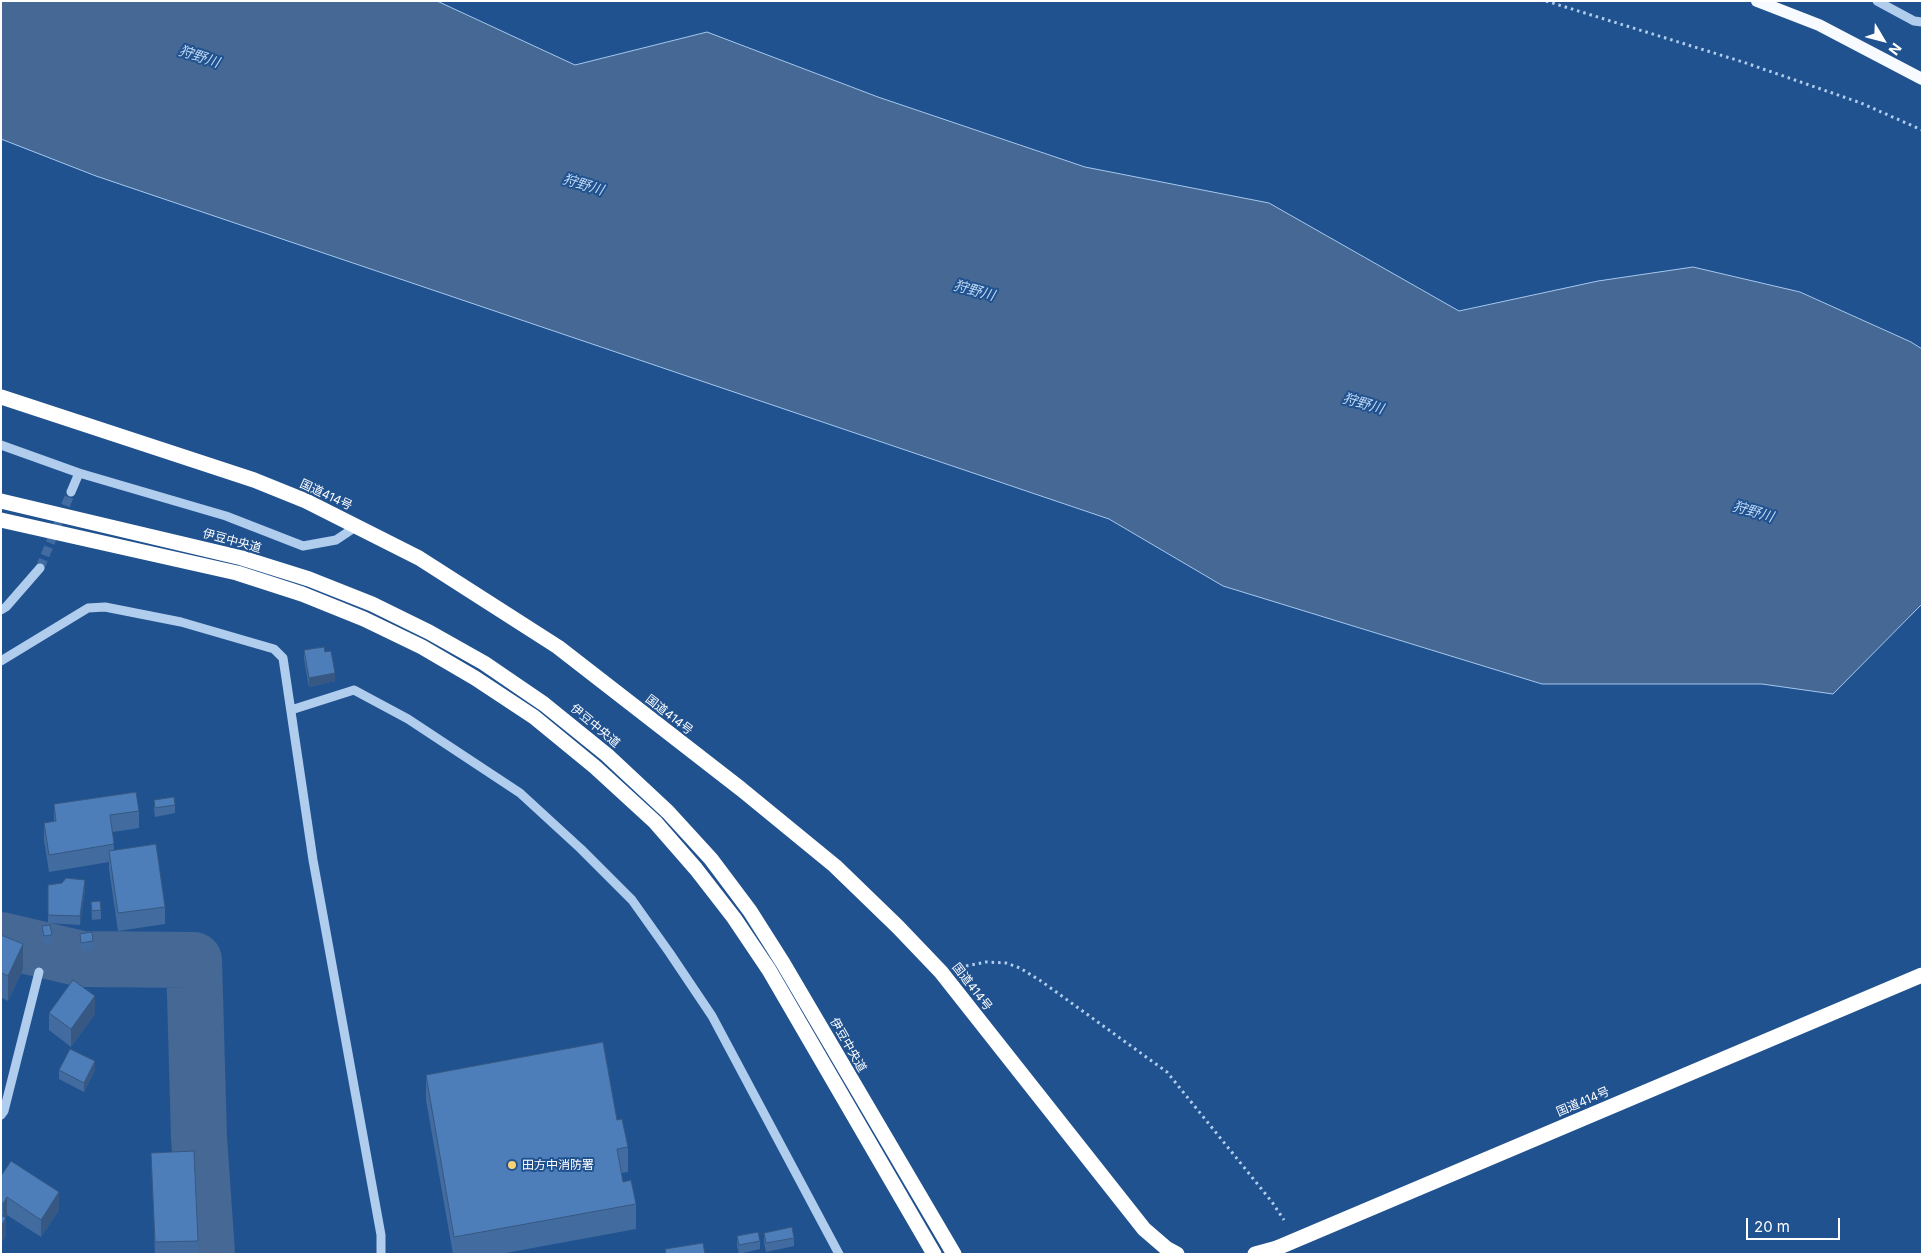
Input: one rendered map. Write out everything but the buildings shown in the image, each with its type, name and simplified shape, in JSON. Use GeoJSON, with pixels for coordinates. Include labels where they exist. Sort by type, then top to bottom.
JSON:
{"type":"FeatureCollection","features":[{"type":"Feature","properties":{"kind":"highway","name":"国道414号"},"geometry":{"type":"LineString","coordinates":[[1,398],[254,480],[357,526],[419,558],[558,647],[741,789],[835,866],[941,972],[1144,1229],[1166,1248],[1177,1254]]}},
{"type":"Feature","properties":{"kind":"highway","name":"伊豆中央道"},"geometry":{"type":"LineString","coordinates":[[1,501],[242,558],[309,579],[372,604],[429,632],[484,663],[544,704],[607,755],[668,812],[711,859],[750,911],[783,963],[954,1254]]}},
{"type":"Feature","properties":{"kind":"highway"},"geometry":{"type":"LineString","coordinates":[[1,520],[237,574],[302,594],[364,619],[422,647],[475,678],[534,717],[595,767],[655,822],[696,869],[734,918],[768,970],[934,1254]]}},
{"type":"Feature","properties":{"kind":"highway","name":"国道414号"},"geometry":{"type":"LineString","coordinates":[[1255,1254],[1276,1248],[1922,975]]}},
{"type":"Feature","properties":{"kind":"main road"},"geometry":{"type":"LineString","coordinates":[[1757,1],[1819,25],[1922,78]]}},
{"type":"Feature","properties":{"kind":"street"},"geometry":{"type":"LineString","coordinates":[[1877,1],[1914,21],[1922,22]]}},
{"type":"Feature","properties":{"kind":"street"},"geometry":{"type":"LineString","coordinates":[[1,445],[79,474],[226,516],[304,546],[336,540],[357,526]]}},
{"type":"Feature","properties":{"kind":"street"},"geometry":{"type":"LineString","coordinates":[[71,492],[79,474]]}},
{"type":"Feature","properties":{"kind":"street"},"geometry":{"type":"LineString","coordinates":[[1,610],[6,607],[40,568]]}},
{"type":"Feature","properties":{"kind":"street"},"geometry":{"type":"LineString","coordinates":[[1,661],[88,608],[105,606],[181,622],[274,649],[283,658],[313,860],[381,1236],[381,1254]]}},
{"type":"Feature","properties":{"kind":"street"},"geometry":{"type":"LineString","coordinates":[[291,710],[354,690],[408,719],[520,794],[581,849],[632,900],[712,1016],[839,1254]]}},
{"type":"Feature","properties":{"kind":"street"},"geometry":{"type":"LineString","coordinates":[[1,1115],[4,1111],[39,972]]}},
{"type":"Feature","properties":{"kind":"path"},"geometry":{"type":"LineString","coordinates":[[1546,1],[1743,62],[1861,102],[1922,130]]}},
{"type":"Feature","properties":{"kind":"path"},"geometry":{"type":"LineString","coordinates":[[941,972],[986,962],[1006,963],[1020,968],[1041,981],[1167,1072],[1288,1224]]}},
{"type":"Feature","properties":{"kind":"water","name":"狩野川"},"geometry":{"type":"Polygon","coordinates":[[[1,1],[437,1],[575,65],[707,32],[878,97],[1085,167],[1269,203],[1459,311],[1598,281],[1693,267],[1800,292],[1911,342],[1922,349],[1922,604],[1833,694],[1762,684],[1542,684],[1223,586],[1109,519],[96,176],[1,139],[1,1]]]}},
{"type":"Feature","properties":{"kind":"waterway"},"geometry":{"type":"LineString","coordinates":[[1,940],[82,959],[194,960],[199,1137],[207,1254]]}},
{"type":"Feature","properties":{"kind":"tunnel"},"geometry":{"type":"LineString","coordinates":[[40,568],[71,492]]}},
{"type":"Feature","properties":{"kind":"place","name":"田方中消防署"},"geometry":{"type":"Point","coordinates":[512,1165]}}]}
